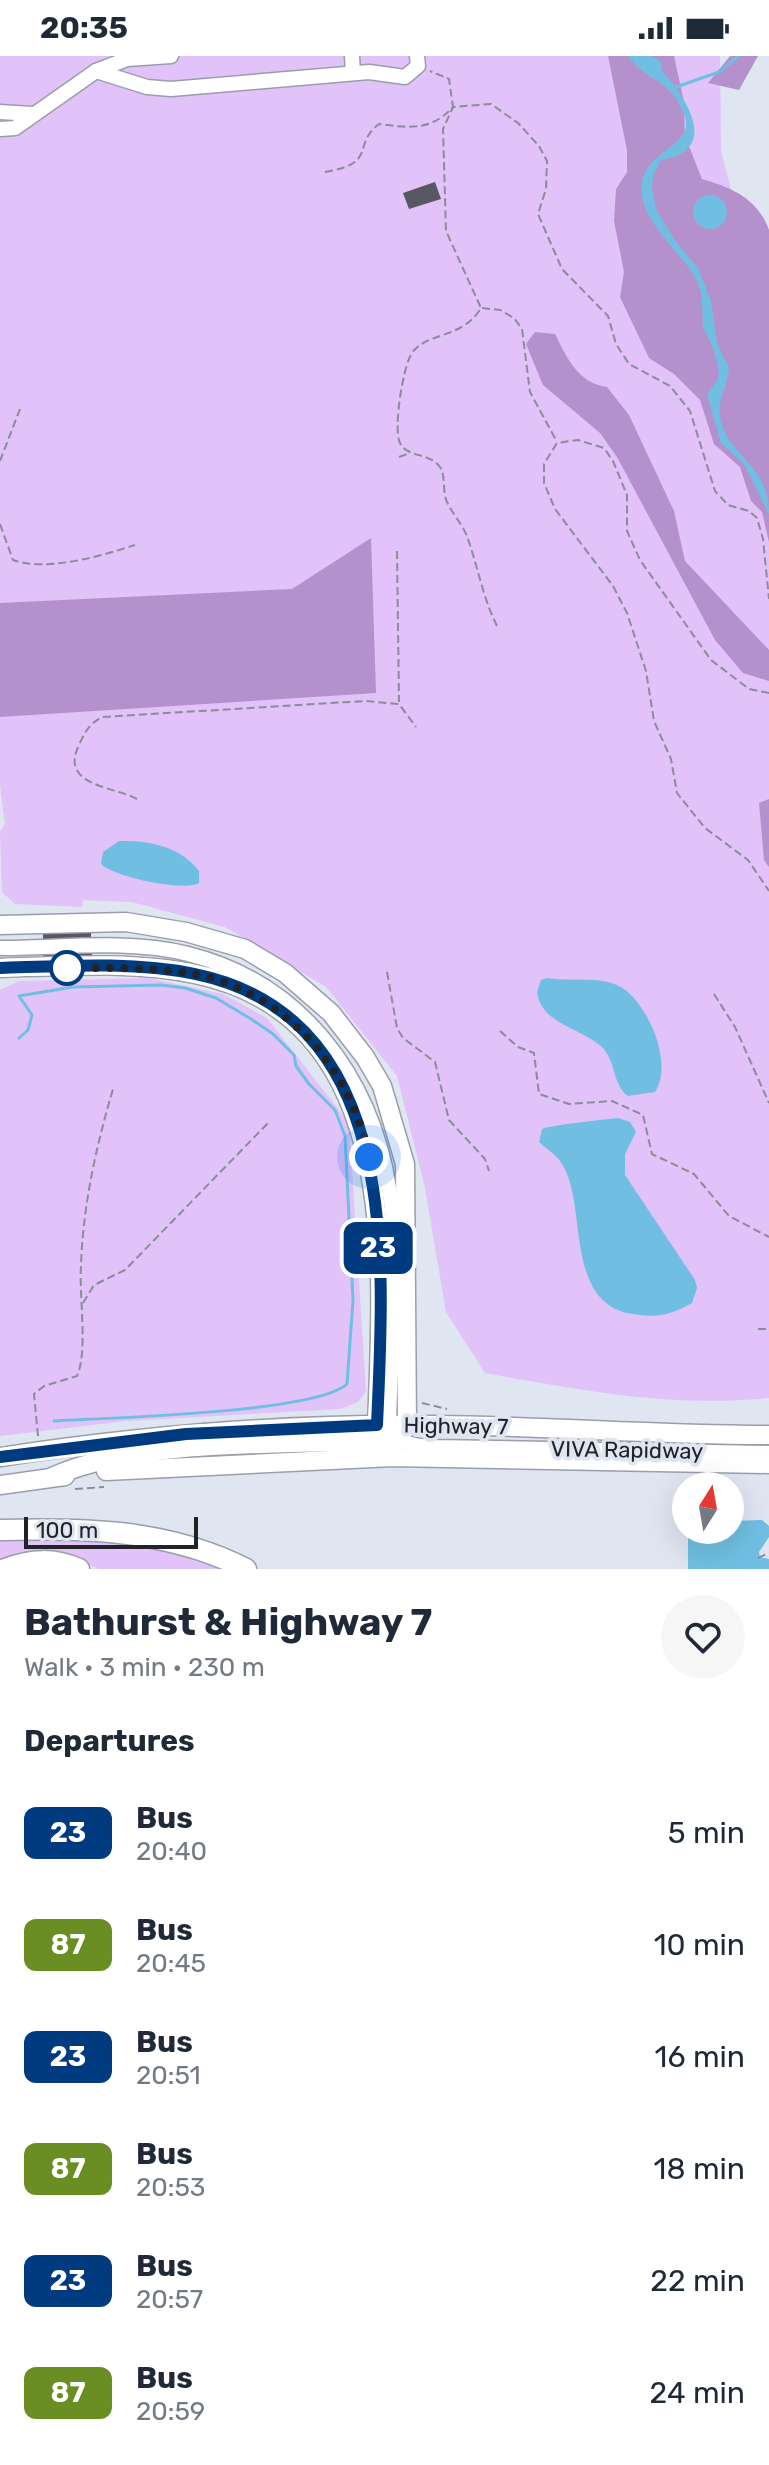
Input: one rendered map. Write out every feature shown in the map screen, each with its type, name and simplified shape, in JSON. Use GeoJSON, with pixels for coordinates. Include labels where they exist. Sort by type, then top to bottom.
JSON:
{"type":"FeatureCollection","features":[{"type":"Feature","properties":{"kind":"highway"},"geometry":{"type":"LineString","coordinates":[[0,1530],[80,1528],[153,1535],[224,1558],[246,1569]]}},
{"type":"Feature","properties":{"kind":"highway"},"geometry":{"type":"LineString","coordinates":[[5,1569],[24,1561],[51,1560],[79,1569]]}},
{"type":"Feature","properties":{"kind":"main road"},"geometry":{"type":"LineString","coordinates":[[0,925],[126,922],[186,932],[245,949],[285,973],[331,1013],[365,1057],[382,1086],[405,1164],[408,1346],[391,1436]]}},
{"type":"Feature","properties":{"kind":"main road"},"geometry":{"type":"LineString","coordinates":[[0,968],[153,968],[197,974],[238,988],[265,1002],[312,1042],[355,1110],[372,1173],[391,1436]]}},
{"type":"Feature","properties":{"kind":"main road","name":"Highway 7"},"geometry":{"type":"LineString","coordinates":[[0,1457],[173,1435],[769,1435]]}},
{"type":"Feature","properties":{"kind":"main road"},"geometry":{"type":"LineString","coordinates":[[0,1485],[52,1477],[83,1463],[177,1451],[391,1436]]}},
{"type":"Feature","properties":{"kind":"main road","name":"Highway 7"},"geometry":{"type":"LineString","coordinates":[[391,1436],[769,1464]]}},
{"type":"Feature","properties":{"kind":"lane"},"geometry":{"type":"LineString","coordinates":[[0,129],[15,128],[96,71],[127,59],[171,56]]}},
{"type":"Feature","properties":{"kind":"lane"},"geometry":{"type":"LineString","coordinates":[[352,56],[353,73]]}},
{"type":"Feature","properties":{"kind":"lane"},"geometry":{"type":"LineString","coordinates":[[96,71],[147,87],[171,89],[353,73],[405,77],[418,61]]}},
{"type":"Feature","properties":{"kind":"lane"},"geometry":{"type":"LineString","coordinates":[[0,112],[32,114]]}},
{"type":"Feature","properties":{"kind":"lane"},"geometry":{"type":"LineString","coordinates":[[0,948],[140,948],[186,953],[252,977],[280,995],[311,1021],[335,1050],[361,1094],[381,1143],[390,1190],[393,1290],[391,1436]]}},
{"type":"Feature","properties":{"kind":"lane"},"geometry":{"type":"LineString","coordinates":[[393,1290],[399,1330],[408,1346]]}},
{"type":"Feature","properties":{"kind":"lane","name":"VIVA Rapidway"},"geometry":{"type":"LineString","coordinates":[[391,1436],[410,1445],[436,1447],[769,1453]]}},
{"type":"Feature","properties":{"kind":"path"},"geometry":{"type":"LineString","coordinates":[[418,61],[449,79],[453,107],[443,129],[446,231],[481,308]]}},
{"type":"Feature","properties":{"kind":"path"},"geometry":{"type":"LineString","coordinates":[[325,172],[355,164],[362,158],[372,130],[379,124],[412,128],[430,125],[453,107],[491,104],[518,123],[539,146],[547,161],[547,176],[538,214],[562,269],[608,316],[616,344],[629,364],[670,386],[690,411],[715,491],[728,505],[749,511],[757,518],[763,539],[769,599]]}},
{"type":"Feature","properties":{"kind":"path"},"geometry":{"type":"LineString","coordinates":[[481,308],[500,310],[514,318],[522,329],[530,392],[557,443]]}},
{"type":"Feature","properties":{"kind":"path"},"geometry":{"type":"LineString","coordinates":[[411,453],[400,443],[396,420],[411,354],[423,343],[459,330],[475,319],[481,308]]}},
{"type":"Feature","properties":{"kind":"path"},"geometry":{"type":"LineString","coordinates":[[0,461],[20,409]]}},
{"type":"Feature","properties":{"kind":"path"},"geometry":{"type":"LineString","coordinates":[[557,443],[578,440],[604,448],[627,495],[627,531],[640,560],[711,660],[749,689],[769,693]]}},
{"type":"Feature","properties":{"kind":"path"},"geometry":{"type":"LineString","coordinates":[[557,443],[544,464],[544,483],[555,509],[613,586],[627,613],[646,671],[654,721],[671,759],[677,793],[705,828],[748,860],[769,891]]}},
{"type":"Feature","properties":{"kind":"path"},"geometry":{"type":"LineString","coordinates":[[399,457],[411,453],[428,455],[442,469],[446,500],[468,539],[488,609],[497,626]]}},
{"type":"Feature","properties":{"kind":"path"},"geometry":{"type":"LineString","coordinates":[[0,524],[13,560],[25,565],[80,560],[135,545]]}},
{"type":"Feature","properties":{"kind":"path"},"geometry":{"type":"LineString","coordinates":[[397,551],[399,704],[416,727]]}},
{"type":"Feature","properties":{"kind":"path"},"geometry":{"type":"LineString","coordinates":[[137,799],[93,785],[81,778],[75,767],[75,754],[83,737],[91,723],[102,717],[365,701],[399,704]]}},
{"type":"Feature","properties":{"kind":"path"},"geometry":{"type":"LineString","coordinates":[[387,972],[397,1028],[403,1038],[435,1062],[449,1120],[485,1159],[489,1171]]}},
{"type":"Feature","properties":{"kind":"path"},"geometry":{"type":"LineString","coordinates":[[714,994],[735,1027],[769,1103]]}},
{"type":"Feature","properties":{"kind":"path"},"geometry":{"type":"LineString","coordinates":[[500,1031],[518,1047],[534,1053],[539,1094],[569,1104],[612,1101],[643,1115],[652,1154],[675,1168],[694,1174],[729,1216],[769,1237]]}},
{"type":"Feature","properties":{"kind":"path"},"geometry":{"type":"LineString","coordinates":[[38,1437],[34,1394],[44,1386],[77,1376],[84,1362],[80,1340],[81,1266],[94,1152],[113,1089]]}},
{"type":"Feature","properties":{"kind":"path"},"geometry":{"type":"LineString","coordinates":[[82,1304],[94,1285],[125,1270],[269,1122]]}},
{"type":"Feature","properties":{"kind":"path"},"geometry":{"type":"LineString","coordinates":[[758,1329],[769,1329]]}},
{"type":"Feature","properties":{"kind":"path"},"geometry":{"type":"LineString","coordinates":[[417,1395],[420,1402],[435,1409]]}},
{"type":"Feature","properties":{"kind":"path"},"geometry":{"type":"LineString","coordinates":[[758,1558],[769,1553]]}},
{"type":"Feature","properties":{"kind":"shaded area"},"geometry":{"type":"Polygon","coordinates":[[[0,56],[720,56],[721,151],[769,336],[769,1398],[698,1401],[626,1396],[485,1373],[446,1312],[425,1188],[397,1076],[326,987],[225,927],[132,902],[83,900],[82,907],[15,904],[2,892],[0,831],[5,824],[0,786],[0,56]]]}},
{"type":"Feature","properties":{"kind":"shaded area"},"geometry":{"type":"Polygon","coordinates":[[[608,56],[674,56],[684,102],[685,136],[702,179],[743,196],[758,210],[769,230],[769,542],[762,512],[751,501],[740,467],[714,444],[700,400],[674,374],[649,358],[620,297],[624,272],[614,221],[616,189],[627,172],[627,150],[608,56]]]}},
{"type":"Feature","properties":{"kind":"shaded area"},"geometry":{"type":"Polygon","coordinates":[[[730,56],[758,56],[739,90],[708,83],[730,56]]]}},
{"type":"Feature","properties":{"kind":"shaded area"},"geometry":{"type":"Polygon","coordinates":[[[535,332],[555,334],[581,375],[607,387],[629,415],[674,511],[685,561],[769,650],[769,681],[743,673],[715,640],[617,457],[600,433],[543,385],[526,344],[535,332]]]}},
{"type":"Feature","properties":{"kind":"shaded area"},"geometry":{"type":"Polygon","coordinates":[[[371,538],[376,693],[0,717],[0,603],[292,589],[371,538]]]}},
{"type":"Feature","properties":{"kind":"shaded area"},"geometry":{"type":"Polygon","coordinates":[[[769,799],[769,867],[764,860],[759,803],[769,799]]]}},
{"type":"Feature","properties":{"kind":"shaded area"},"geometry":{"type":"Polygon","coordinates":[[[148,978],[223,994],[267,1018],[349,1123],[366,1391],[358,1402],[340,1409],[126,1421],[0,1436],[0,990],[19,981],[148,978]]]}},
{"type":"Feature","properties":{"kind":"shaded area"},"geometry":{"type":"Polygon","coordinates":[[[78,1536],[130,1540],[220,1569],[99,1569],[68,1556],[0,1561],[0,1539],[78,1536]]]}},
{"type":"Feature","properties":{"kind":"water"},"geometry":{"type":"Polygon","coordinates":[[[628,56],[652,56],[661,62],[661,70],[681,96],[692,118],[694,139],[680,155],[661,161],[653,175],[652,190],[656,209],[676,242],[698,268],[711,301],[717,344],[729,368],[720,417],[731,442],[762,483],[769,514],[744,464],[721,443],[707,395],[719,373],[703,328],[702,299],[697,281],[654,223],[642,197],[646,172],[652,162],[683,135],[685,117],[680,104],[666,87],[628,56]]]}},
{"type":"Feature","properties":{"kind":"water"},"geometry":{"type":"Polygon","coordinates":[[[710,195],[722,200],[727,212],[722,224],[710,229],[698,224],[693,212],[698,200],[710,195]]]}},
{"type":"Feature","properties":{"kind":"water"},"geometry":{"type":"Polygon","coordinates":[[[119,841],[152,843],[173,850],[199,871],[199,883],[179,886],[165,884],[108,869],[101,864],[103,852],[119,841]]]}},
{"type":"Feature","properties":{"kind":"water"},"geometry":{"type":"Polygon","coordinates":[[[541,980],[604,981],[621,987],[631,995],[649,1020],[660,1051],[662,1066],[655,1092],[628,1096],[619,1085],[610,1059],[602,1047],[546,1011],[537,992],[541,980]]]}},
{"type":"Feature","properties":{"kind":"water"},"geometry":{"type":"Polygon","coordinates":[[[618,1118],[630,1122],[636,1132],[625,1154],[625,1175],[695,1280],[697,1288],[692,1303],[670,1313],[649,1316],[633,1314],[612,1307],[598,1295],[582,1257],[565,1168],[539,1142],[542,1129],[618,1118]]]}},
{"type":"Feature","properties":{"kind":"water"},"geometry":{"type":"Polygon","coordinates":[[[762,1520],[769,1526],[769,1537],[759,1552],[760,1557],[769,1559],[769,1569],[688,1569],[688,1544],[744,1544],[744,1521],[762,1520]]]}},
{"type":"Feature","properties":{"kind":"building"},"geometry":{"type":"Polygon","coordinates":[[[435,182],[441,199],[409,209],[403,193],[435,182]]]}},
{"type":"Feature","properties":{"kind":"building"},"geometry":{"type":"Polygon","coordinates":[[[43,933],[91,933],[91,942],[43,943],[43,933]]]}},
{"type":"Feature","properties":{"kind":"building"},"geometry":{"type":"Polygon","coordinates":[[[43,952],[92,952],[92,961],[43,962],[43,952]]]}},
{"type":"Feature","properties":{"kind":"waterway"},"geometry":{"type":"LineString","coordinates":[[676,87],[719,72],[738,56]]}},
{"type":"Feature","properties":{"kind":"waterway"},"geometry":{"type":"LineString","coordinates":[[19,1038],[28,1030],[32,1015],[19,996],[73,987],[161,985],[185,988],[216,998],[273,1034],[294,1055],[296,1066],[309,1084],[335,1110],[345,1136],[353,1300],[347,1384],[328,1394],[254,1408],[54,1421]]}},
{"type":"Feature","properties":{"kind":"bus line","name":"23"},"geometry":{"type":"LineString","coordinates":[[0,968],[153,968],[197,974],[238,988],[265,1002],[294,1023],[312,1042],[327,1060],[355,1110],[372,1173],[378,1235],[378,1402],[377,1425],[135,1438],[0,1457]]}},
{"type":"Feature","properties":{"kind":"route"},"geometry":{"type":"LineString","coordinates":[[67,968],[153,968],[197,974],[238,988],[265,1002],[294,1023],[327,1060],[355,1110],[369,1157]]}}]}
